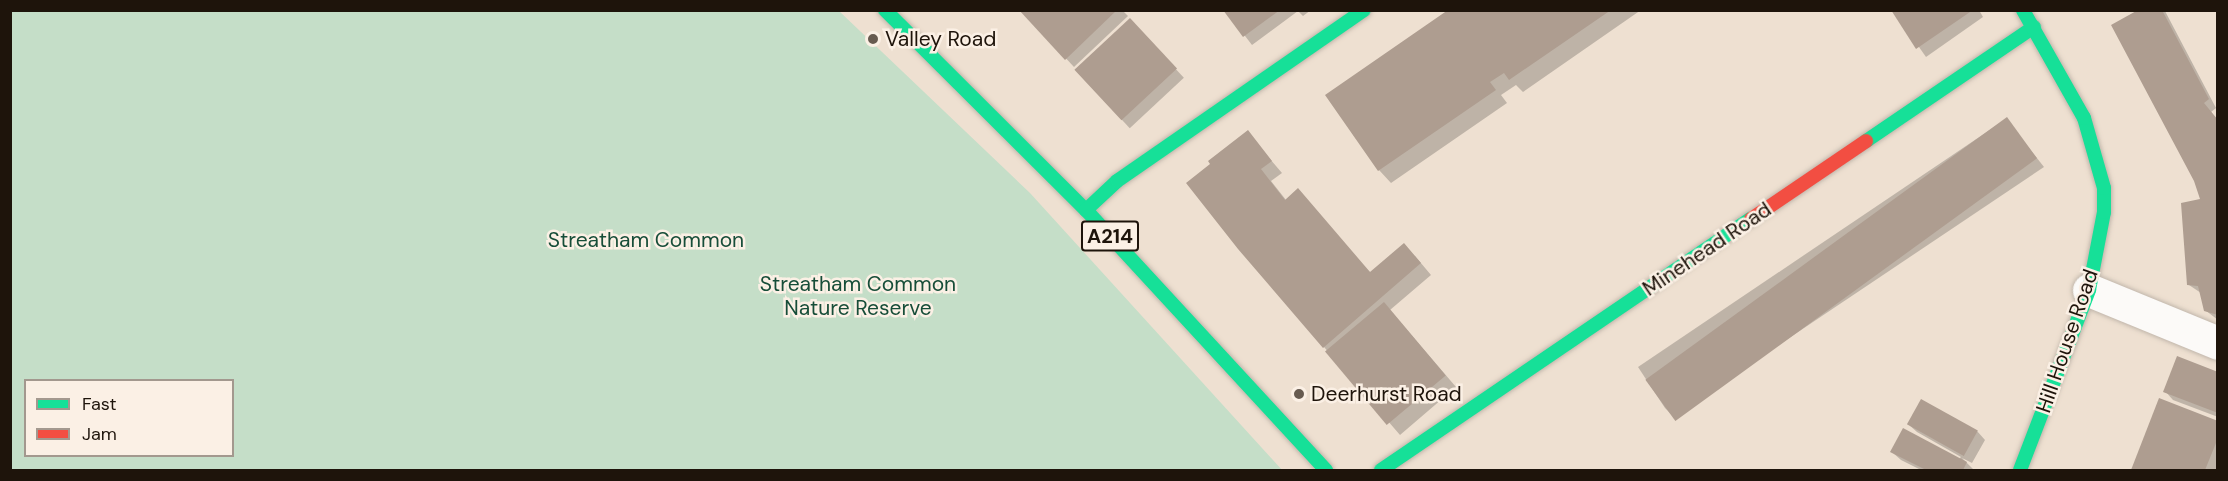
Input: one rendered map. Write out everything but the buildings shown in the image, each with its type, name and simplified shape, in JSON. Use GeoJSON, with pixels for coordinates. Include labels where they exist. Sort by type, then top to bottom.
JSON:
{"type":"FeatureCollection","features":[{"type":"Feature","properties":{"kind":"street","name":"A214"},"geometry":{"type":"LineString","coordinates":[[885,10],[1086,210],[1326,471]]}},
{"type":"Feature","properties":{"kind":"street"},"geometry":{"type":"LineString","coordinates":[[1086,210],[1126,175],[1364,10]]}},
{"type":"Feature","properties":{"kind":"street","name":"Hill House Road"},"geometry":{"type":"LineString","coordinates":[[2020,471],[2090,290],[2104,212],[2104,188],[2084,118],[2024,10]]}},
{"type":"Feature","properties":{"kind":"street","name":"Minehead Road"},"geometry":{"type":"LineString","coordinates":[[1381,471],[2034,27]]}},
{"type":"Feature","properties":{"kind":"street"},"geometry":{"type":"LineString","coordinates":[[2090,290],[2217,343]]}},
{"type":"Feature","properties":{"kind":"green space","name":"Streatham Common"},"geometry":{"type":"Polygon","coordinates":[[[10,11],[839,11],[1030,193],[1282,470],[11,470],[10,11]]]}},
{"type":"Feature","properties":{"kind":"traffic: fast"},"geometry":{"type":"LineString","coordinates":[[885,10],[1086,210],[1326,470]]}},
{"type":"Feature","properties":{"kind":"traffic: fast"},"geometry":{"type":"LineString","coordinates":[[1086,210],[1117,181],[1364,10]]}},
{"type":"Feature","properties":{"kind":"traffic: fast"},"geometry":{"type":"LineString","coordinates":[[2020,470],[2089,290],[2104,212],[2104,188],[2084,118],[2023,10]]}},
{"type":"Feature","properties":{"kind":"traffic: fast"},"geometry":{"type":"LineString","coordinates":[[1866,141],[2034,27]]}},
{"type":"Feature","properties":{"kind":"traffic: fast"},"geometry":{"type":"LineString","coordinates":[[1381,470],[1751,219]]}},
{"type":"Feature","properties":{"kind":"traffic: jam"},"geometry":{"type":"LineString","coordinates":[[1751,219],[1866,141]]}},
{"type":"Feature","properties":{"kind":"place","name":"Valley Road"},"geometry":{"type":"Point","coordinates":[873,39]}},
{"type":"Feature","properties":{"kind":"place","name":"Deerhurst Road"},"geometry":{"type":"Point","coordinates":[1299,394]}},
{"type":"Feature","properties":{"kind":"park label","name":"Streatham Common Nature Reserve"},"geometry":{"type":"Point","coordinates":[858,296]}}]}
